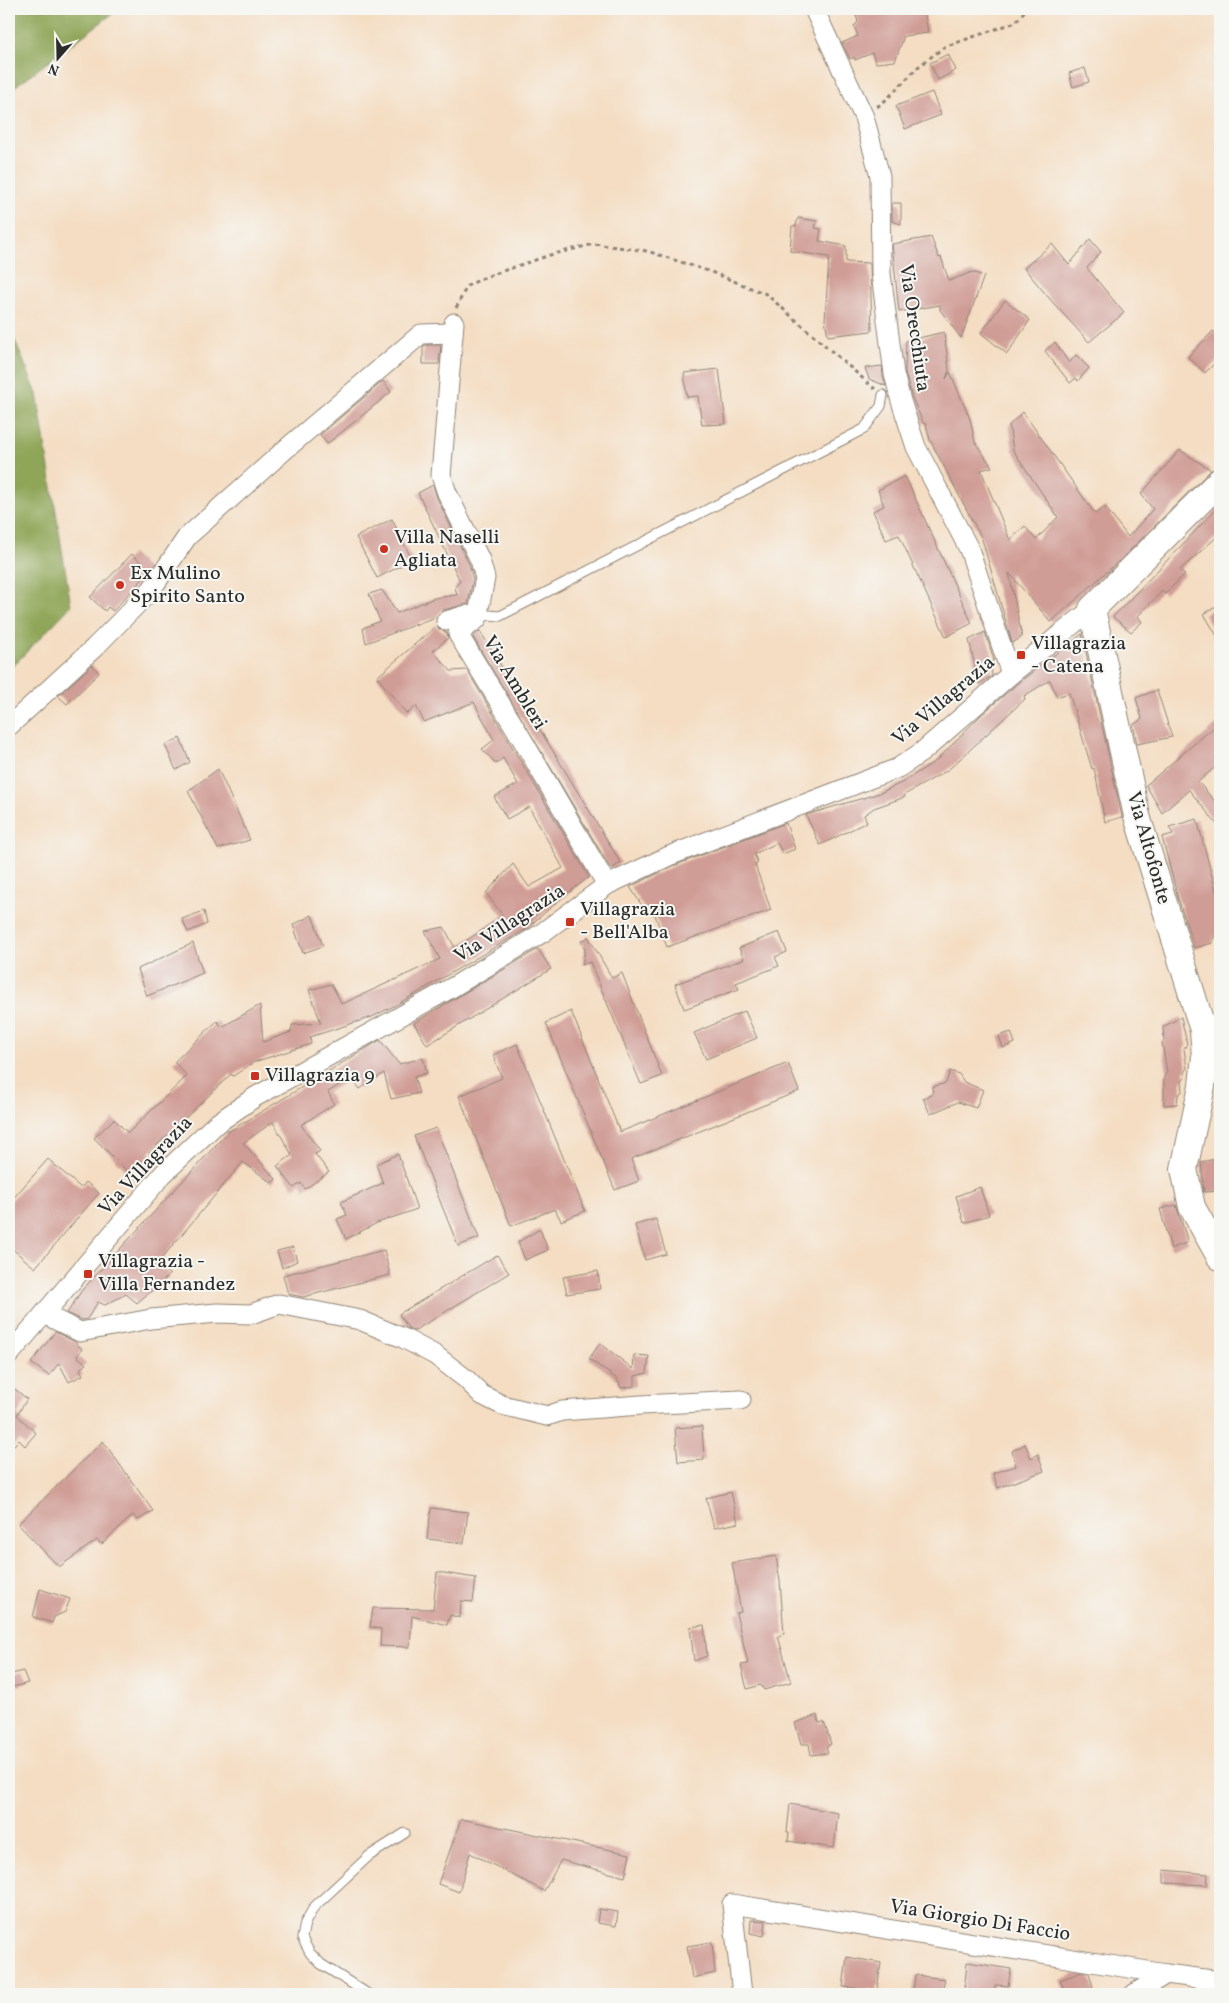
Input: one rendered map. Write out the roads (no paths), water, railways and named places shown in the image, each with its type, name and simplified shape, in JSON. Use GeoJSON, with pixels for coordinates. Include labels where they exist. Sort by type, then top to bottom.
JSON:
{"type":"FeatureCollection","features":[{"type":"Feature","properties":{"kind":"main road"},"geometry":{"type":"LineString","coordinates":[[1092,609],[1220,481]]}},
{"type":"Feature","properties":{"kind":"main road","name":"Via Altofonte"},"geometry":{"type":"LineString","coordinates":[[1092,609],[1137,816],[1203,1030],[1205,1056],[1202,1086],[1184,1169],[1192,1207],[1220,1257]]}},
{"type":"Feature","properties":{"kind":"street","name":"Via Orecchiuta"},"geometry":{"type":"LineString","coordinates":[[814,9],[864,117],[880,176],[881,274],[894,374],[901,401],[916,447],[969,549],[1011,674]]}},
{"type":"Feature","properties":{"kind":"street","name":"Via Ambleri"},"geometry":{"type":"LineString","coordinates":[[9,726],[94,648],[151,590],[187,537],[287,448],[421,334],[454,328],[441,476],[447,493],[480,560],[485,578],[477,619],[458,634],[524,742],[607,885]]}},
{"type":"Feature","properties":{"kind":"street","name":"Via Villagrazia"},"geometry":{"type":"LineString","coordinates":[[9,1355],[163,1174],[216,1124],[255,1097],[453,987],[542,932],[607,885],[669,856],[898,768],[922,752],[1011,674],[1092,609]]}},
{"type":"Feature","properties":{"kind":"street"},"geometry":{"type":"LineString","coordinates":[[446,621],[466,615],[477,619]]}},
{"type":"Feature","properties":{"kind":"street"},"geometry":{"type":"LineString","coordinates":[[44,1314],[80,1332],[151,1319],[217,1313],[251,1314],[279,1304],[360,1320],[403,1338],[435,1355],[466,1378],[482,1395],[502,1405],[547,1416],[562,1411],[641,1404],[741,1400]]}},
{"type":"Feature","properties":{"kind":"street","name":"Via Giorgio Di Faccio"},"geometry":{"type":"LineString","coordinates":[[742,1994],[732,1904],[1166,1974],[1220,1981]]}},
{"type":"Feature","properties":{"kind":"street"},"geometry":{"type":"LineString","coordinates":[[1134,1994],[1166,1974]]}},
{"type":"Feature","properties":{"kind":"lane"},"geometry":{"type":"LineString","coordinates":[[477,619],[489,615],[500,616],[775,473],[864,429],[882,406],[883,395]]}},
{"type":"Feature","properties":{"kind":"lane"},"geometry":{"type":"LineString","coordinates":[[368,1994],[321,1964],[310,1953],[302,1938],[305,1923],[314,1908],[348,1875],[369,1856],[404,1833]]}},
{"type":"Feature","properties":{"kind":"place","name":"Villa Naselli Agliata"},"geometry":{"type":"Point","coordinates":[384,549]}},
{"type":"Feature","properties":{"kind":"place","name":"Ex Mulino Spirito Santo"},"geometry":{"type":"Point","coordinates":[120,585]}},
{"type":"Feature","properties":{"kind":"place","name":"Villagrazia - Catena"},"geometry":{"type":"Point","coordinates":[1021,655]}},
{"type":"Feature","properties":{"kind":"place","name":"Villagrazia - Bell'Alba"},"geometry":{"type":"Point","coordinates":[570,922]}},
{"type":"Feature","properties":{"kind":"place","name":"Villagrazia 9"},"geometry":{"type":"Point","coordinates":[255,1076]}},
{"type":"Feature","properties":{"kind":"place","name":"Villagrazia - Villa Fernandez"},"geometry":{"type":"Point","coordinates":[88,1274]}}]}
